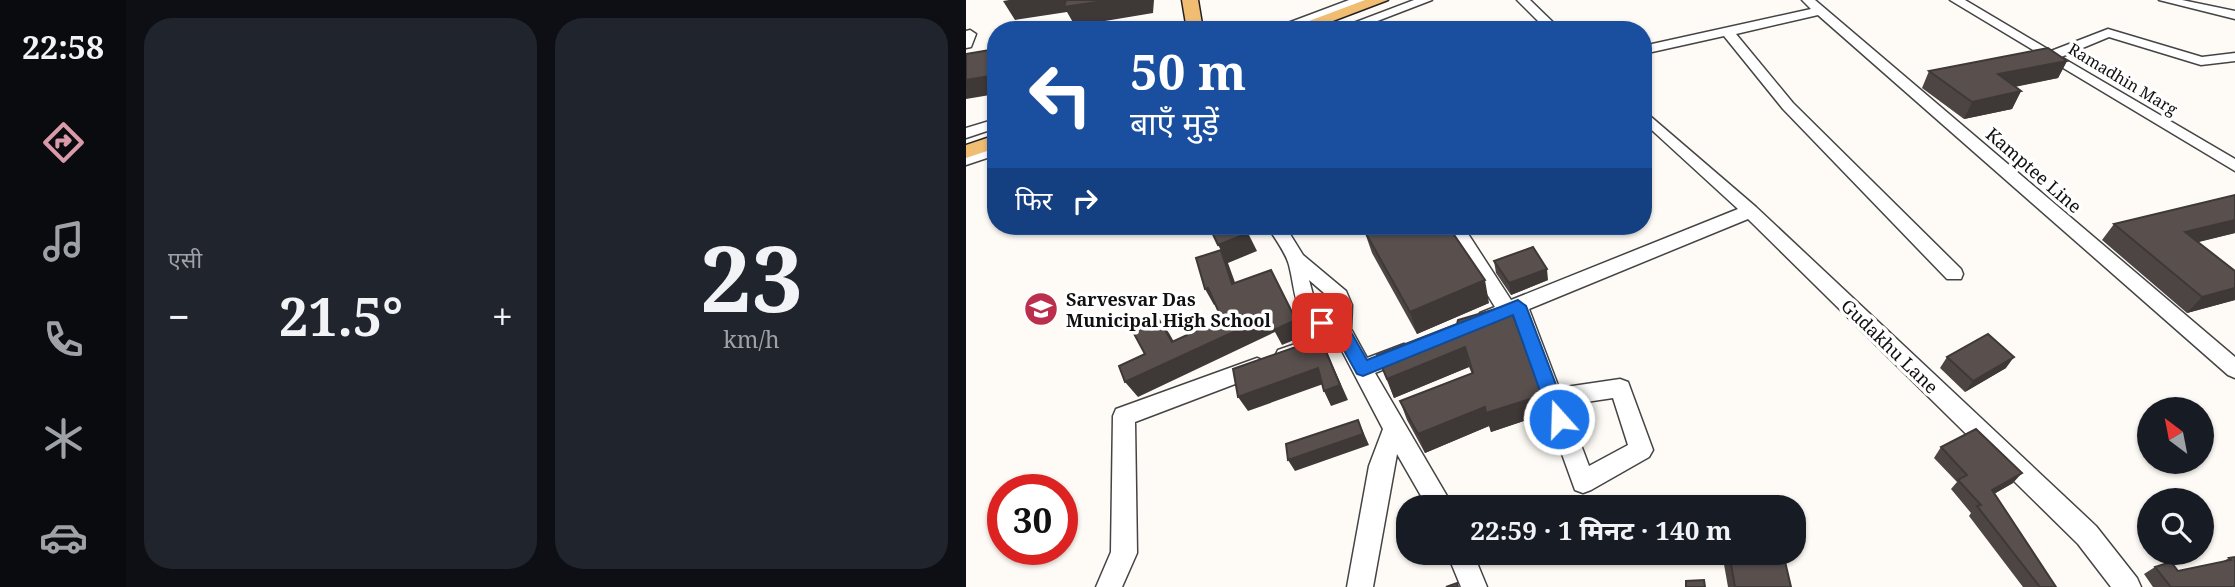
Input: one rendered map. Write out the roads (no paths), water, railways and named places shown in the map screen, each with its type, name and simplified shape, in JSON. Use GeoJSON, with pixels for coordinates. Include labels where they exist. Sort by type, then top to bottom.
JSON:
{"type":"FeatureCollection","features":[{"type":"Feature","properties":{"kind":"main road"},"geometry":{"type":"LineString","coordinates":[[1190,0],[1194,21]]}},
{"type":"Feature","properties":{"kind":"main road"},"geometry":{"type":"LineString","coordinates":[[1319,21],[1380,0]]}},
{"type":"Feature","properties":{"kind":"main road"},"geometry":{"type":"LineString","coordinates":[[1342,21],[1402,0]]}},
{"type":"Feature","properties":{"kind":"main road"},"geometry":{"type":"LineString","coordinates":[[966,142],[987,135]]}},
{"type":"Feature","properties":{"kind":"main road"},"geometry":{"type":"LineString","coordinates":[[966,152],[987,144]]}},
{"type":"Feature","properties":{"kind":"street"},"geometry":{"type":"LineString","coordinates":[[1301,21],[1362,0]]}},
{"type":"Feature","properties":{"kind":"street"},"geometry":{"type":"LineString","coordinates":[[1372,21],[1426,0]]}},
{"type":"Feature","properties":{"kind":"street"},"geometry":{"type":"LineString","coordinates":[[1523,0],[1545,21]]}},
{"type":"Feature","properties":{"kind":"street","name":"Ramadhin Marg"},"geometry":{"type":"LineString","coordinates":[[1956,0],[2235,166]]}},
{"type":"Feature","properties":{"kind":"street"},"geometry":{"type":"LineString","coordinates":[[2165,0],[2235,15]]}},
{"type":"Feature","properties":{"kind":"street"},"geometry":{"type":"LineString","coordinates":[[1652,48],[1815,5]]}},
{"type":"Feature","properties":{"kind":"street","name":"Kamptee Line"},"geometry":{"type":"LineString","coordinates":[[1815,5],[2235,369]]}},
{"type":"Feature","properties":{"kind":"street"},"geometry":{"type":"LineString","coordinates":[[1726,30],[1788,106],[1954,274]]}},
{"type":"Feature","properties":{"kind":"street"},"geometry":{"type":"LineString","coordinates":[[2051,56],[2108,33],[2201,61],[2235,57]]}},
{"type":"Feature","properties":{"kind":"street"},"geometry":{"type":"LineString","coordinates":[[966,133],[987,125]]}},
{"type":"Feature","properties":{"kind":"street","name":"Gudakhu Lane"},"geometry":{"type":"LineString","coordinates":[[1653,135],[1749,211],[2087,535],[2128,587]]}},
{"type":"Feature","properties":{"kind":"street"},"geometry":{"type":"LineString","coordinates":[[2216,155],[2235,147]]}},
{"type":"Feature","properties":{"kind":"street"},"geometry":{"type":"LineString","coordinates":[[966,160],[987,153]]}},
{"type":"Feature","properties":{"kind":"street"},"geometry":{"type":"LineString","coordinates":[[1471,325],[1749,211]]}},
{"type":"Feature","properties":{"kind":"street"},"geometry":{"type":"LineString","coordinates":[[1282,235],[1298,261],[1338,290],[1345,311],[1342,332]]}},
{"type":"Feature","properties":{"kind":"street"},"geometry":{"type":"LineString","coordinates":[[1460,235],[1512,308],[1552,398],[1583,482],[1641,450],[1620,388],[1552,398]]}},
{"type":"Feature","properties":{"kind":"street"},"geometry":{"type":"LineString","coordinates":[[1298,261],[1306,307],[1322,323],[1342,332],[1394,429],[1434,495]]}},
{"type":"Feature","properties":{"kind":"street"},"geometry":{"type":"LineString","coordinates":[[1109,587],[1124,553],[1124,416],[1342,332]]}},
{"type":"Feature","properties":{"kind":"street"},"geometry":{"type":"LineString","coordinates":[[1363,369],[1423,344]]}},
{"type":"Feature","properties":{"kind":"street"},"geometry":{"type":"LineString","coordinates":[[1360,587],[1381,466],[1394,429]]}},
{"type":"Feature","properties":{"kind":"street"},"geometry":{"type":"LineString","coordinates":[[1465,565],[1474,587]]}},
{"type":"Feature","properties":{"kind":"place","name":"Sarvesvar Das Municipal High School"},"geometry":{"type":"Point","coordinates":[1041,309]}}]}
